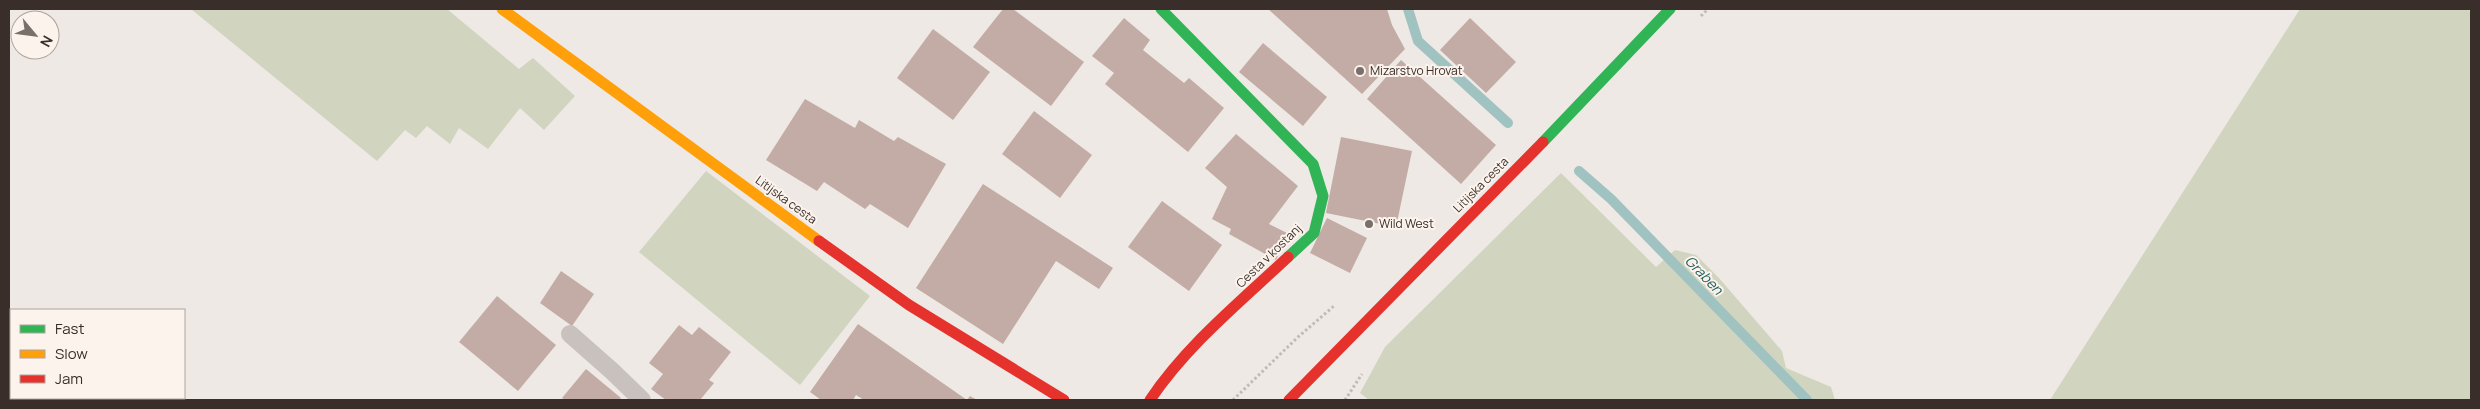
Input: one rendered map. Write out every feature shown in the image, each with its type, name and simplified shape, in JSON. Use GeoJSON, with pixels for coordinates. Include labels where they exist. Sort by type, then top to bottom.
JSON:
{"type":"FeatureCollection","features":[{"type":"Feature","properties":{"kind":"street","name":"Litijska cesta"},"geometry":{"type":"LineString","coordinates":[[502,9],[707,161],[909,305],[1064,400]]}},
{"type":"Feature","properties":{"kind":"street","name":"Cesta v kostanj"},"geometry":{"type":"LineString","coordinates":[[1150,400],[1160,385],[1196,344],[1314,233],[1323,196],[1313,164],[1161,9]]}},
{"type":"Feature","properties":{"kind":"street","name":"Litijska cesta"},"geometry":{"type":"LineString","coordinates":[[1288,400],[1491,196],[1670,9]]}},
{"type":"Feature","properties":{"kind":"lane"},"geometry":{"type":"LineString","coordinates":[[570,334],[642,400]]}},
{"type":"Feature","properties":{"kind":"green space"},"geometry":{"type":"Polygon","coordinates":[[[191,9],[447,9],[519,69],[533,58],[575,96],[544,130],[520,108],[488,149],[459,128],[450,144],[427,126],[416,138],[405,130],[377,161],[191,9]]]}},
{"type":"Feature","properties":{"kind":"green space"},"geometry":{"type":"Polygon","coordinates":[[[2300,9],[2468,9],[2471,13],[2471,400],[2050,400],[2300,9]]]}},
{"type":"Feature","properties":{"kind":"green space"},"geometry":{"type":"Polygon","coordinates":[[[706,171],[870,296],[800,385],[639,252],[706,171]]]}},
{"type":"Feature","properties":{"kind":"green space"},"geometry":{"type":"Polygon","coordinates":[[[1561,173],[1656,267],[1675,250],[1696,255],[1719,278],[1782,351],[1786,368],[1831,387],[1835,400],[1369,400],[1360,393],[1385,347],[1561,173]]]}},
{"type":"Feature","properties":{"kind":"building"},"geometry":{"type":"Polygon","coordinates":[[[1003,9],[1013,9],[1084,62],[1051,106],[973,47],[1003,9]]]}},
{"type":"Feature","properties":{"kind":"building","name":"Mizarstvo Hrovat"},"geometry":{"type":"Polygon","coordinates":[[[1268,9],[1387,9],[1392,25],[1405,49],[1362,94],[1268,9]]]}},
{"type":"Feature","properties":{"kind":"building"},"geometry":{"type":"Polygon","coordinates":[[[1124,18],[1150,40],[1143,50],[1184,83],[1189,78],[1224,108],[1188,152],[1105,84],[1114,73],[1092,56],[1124,18]]]}},
{"type":"Feature","properties":{"kind":"building"},"geometry":{"type":"Polygon","coordinates":[[[1470,18],[1516,62],[1486,93],[1440,50],[1470,18]]]}},
{"type":"Feature","properties":{"kind":"building"},"geometry":{"type":"Polygon","coordinates":[[[933,29],[990,72],[953,120],[897,78],[933,29]]]}},
{"type":"Feature","properties":{"kind":"building"},"geometry":{"type":"Polygon","coordinates":[[[1263,43],[1327,97],[1303,126],[1239,72],[1263,43]]]}},
{"type":"Feature","properties":{"kind":"building"},"geometry":{"type":"Polygon","coordinates":[[[1401,60],[1496,145],[1461,184],[1367,99],[1401,60]]]}},
{"type":"Feature","properties":{"kind":"building"},"geometry":{"type":"Polygon","coordinates":[[[805,99],[855,128],[859,120],[894,141],[898,137],[946,164],[908,228],[870,204],[865,209],[824,182],[817,191],[766,160],[805,99]]]}},
{"type":"Feature","properties":{"kind":"building"},"geometry":{"type":"Polygon","coordinates":[[[1034,111],[1092,155],[1060,198],[1002,154],[1034,111]]]}},
{"type":"Feature","properties":{"kind":"building"},"geometry":{"type":"Polygon","coordinates":[[[1236,134],[1298,186],[1269,224],[1289,234],[1276,260],[1229,234],[1231,229],[1212,219],[1227,187],[1205,168],[1236,134]]]}},
{"type":"Feature","properties":{"kind":"building"},"geometry":{"type":"Polygon","coordinates":[[[1341,137],[1412,151],[1396,227],[1326,213],[1341,137]]]}},
{"type":"Feature","properties":{"kind":"building"},"geometry":{"type":"Polygon","coordinates":[[[983,184],[1113,268],[1099,289],[1056,261],[1003,344],[916,288],[983,184]]]}},
{"type":"Feature","properties":{"kind":"building"},"geometry":{"type":"Polygon","coordinates":[[[1162,201],[1222,245],[1189,291],[1128,247],[1162,201]]]}},
{"type":"Feature","properties":{"kind":"building"},"geometry":{"type":"Polygon","coordinates":[[[1327,218],[1367,238],[1350,273],[1310,253],[1327,218]]]}},
{"type":"Feature","properties":{"kind":"building"},"geometry":{"type":"Polygon","coordinates":[[[561,271],[594,294],[572,326],[540,303],[561,271]]]}},
{"type":"Feature","properties":{"kind":"building"},"geometry":{"type":"Polygon","coordinates":[[[497,296],[556,345],[518,391],[459,342],[497,296]]]}},
{"type":"Feature","properties":{"kind":"building"},"geometry":{"type":"Polygon","coordinates":[[[858,324],[967,400],[864,400],[856,395],[853,400],[821,400],[810,392],[858,324]]]}},
{"type":"Feature","properties":{"kind":"building"},"geometry":{"type":"Polygon","coordinates":[[[679,325],[692,335],[699,327],[731,352],[709,380],[714,383],[700,400],[666,400],[651,389],[663,374],[649,363],[679,325]]]}},
{"type":"Feature","properties":{"kind":"building"},"geometry":{"type":"Polygon","coordinates":[[[586,369],[621,398],[619,400],[565,400],[562,398],[586,369]]]}},
{"type":"Feature","properties":{"kind":"building"},"geometry":{"type":"Polygon","coordinates":[[[970,396],[977,400],[967,400],[970,396]]]}},
{"type":"Feature","properties":{"kind":"waterway","name":"Graben"},"geometry":{"type":"LineString","coordinates":[[1408,9],[1418,41],[1508,123]]}},
{"type":"Feature","properties":{"kind":"waterway","name":"Graben"},"geometry":{"type":"LineString","coordinates":[[1579,171],[1611,199],[1807,400]]}},
{"type":"Feature","properties":{"kind":"traffic: fast"},"geometry":{"type":"LineString","coordinates":[[1161,9],[1313,164],[1323,196],[1314,233],[1288,257]]}},
{"type":"Feature","properties":{"kind":"traffic: fast"},"geometry":{"type":"LineString","coordinates":[[1543,142],[1670,9]]}},
{"type":"Feature","properties":{"kind":"traffic: slow"},"geometry":{"type":"LineString","coordinates":[[502,9],[819,241]]}},
{"type":"Feature","properties":{"kind":"traffic: jam"},"geometry":{"type":"LineString","coordinates":[[1289,400],[1543,142]]}},
{"type":"Feature","properties":{"kind":"traffic: jam"},"geometry":{"type":"LineString","coordinates":[[819,241],[909,305],[1064,400]]}},
{"type":"Feature","properties":{"kind":"traffic: jam"},"geometry":{"type":"LineString","coordinates":[[1150,400],[1197,342],[1288,257]]}},
{"type":"Feature","properties":{"kind":"place","name":"Mizarstvo Hrovat"},"geometry":{"type":"Point","coordinates":[1360,71]}},
{"type":"Feature","properties":{"kind":"place","name":"Wild West"},"geometry":{"type":"Point","coordinates":[1369,224]}}]}
